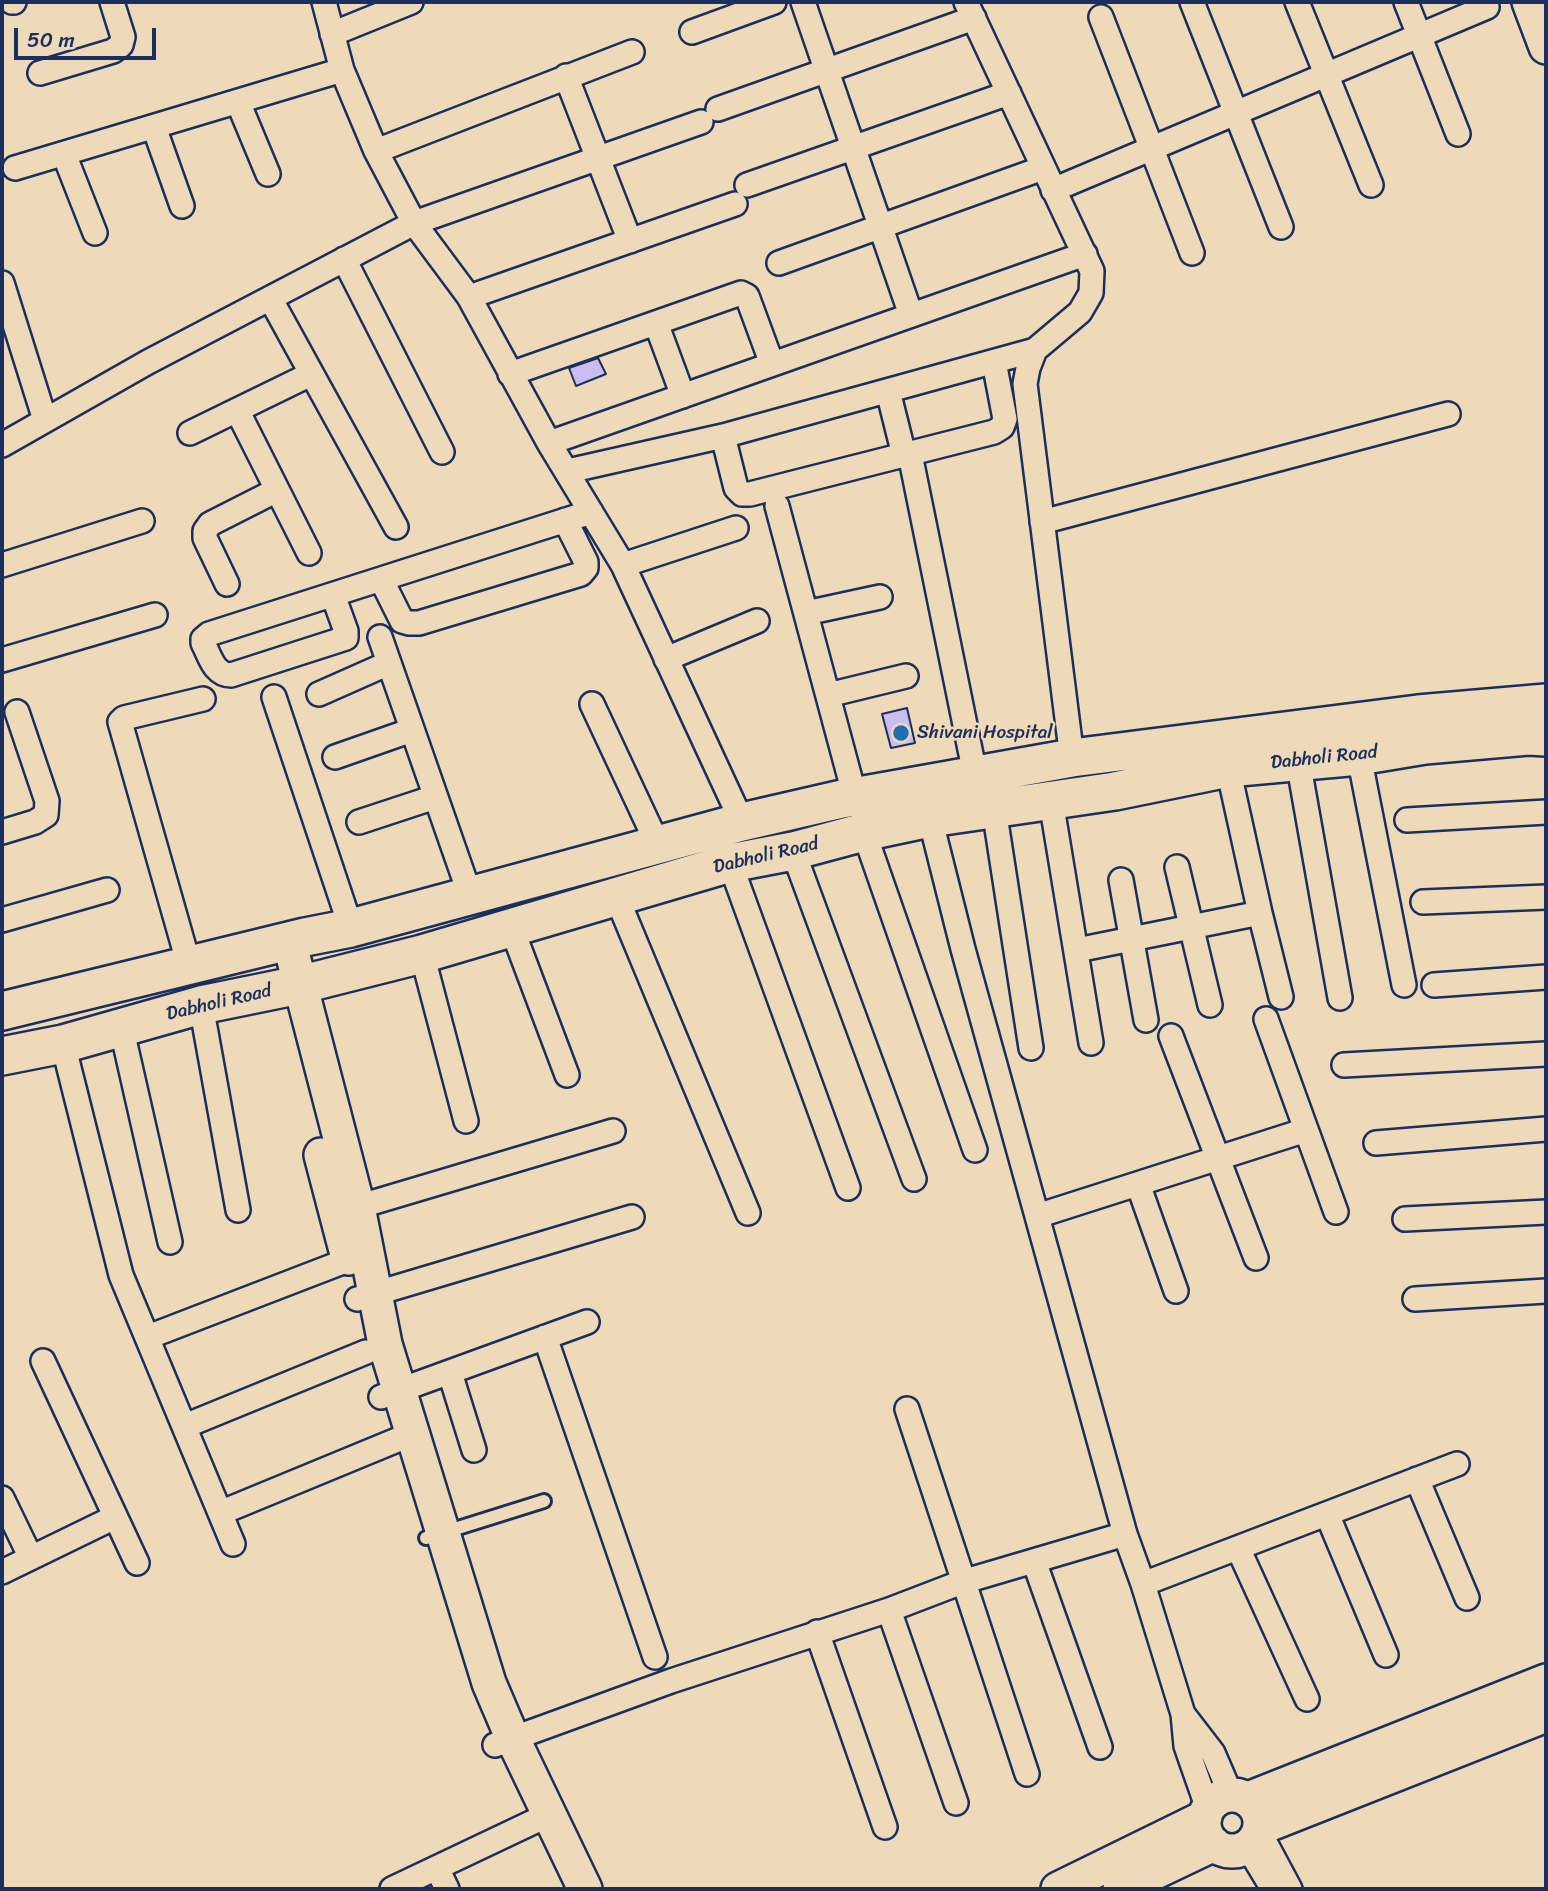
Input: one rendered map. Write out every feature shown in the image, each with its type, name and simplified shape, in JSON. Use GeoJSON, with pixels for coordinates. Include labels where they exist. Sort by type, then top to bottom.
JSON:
{"type":"FeatureCollection","features":[{"type":"Feature","properties":{"kind":"main road","name":"Dabholi Road"},"geometry":{"type":"LineString","coordinates":[[2,1011],[351,929],[742,822],[855,797],[1072,758],[1418,714],[1546,703]]}},
{"type":"Feature","properties":{"kind":"main road","name":"Dabholi Road"},"geometry":{"type":"LineString","coordinates":[[2,1056],[63,1044],[201,1005],[422,954],[730,863],[793,851],[930,818],[1115,791],[1228,768],[1359,756],[1425,746],[1528,736],[1546,737]]}},
{"type":"Feature","properties":{"kind":"street"},"geometry":{"type":"LineString","coordinates":[[40,73],[113,51],[121,45],[123,37],[112,2]]}},
{"type":"Feature","properties":{"kind":"street"},"geometry":{"type":"LineString","coordinates":[[324,2],[342,70],[376,151],[414,223],[469,297],[549,443],[623,565],[742,822]]}},
{"type":"Feature","properties":{"kind":"street"},"geometry":{"type":"LineString","coordinates":[[332,34],[411,2]]}},
{"type":"Feature","properties":{"kind":"street"},"geometry":{"type":"LineString","coordinates":[[692,32],[774,2]]}},
{"type":"Feature","properties":{"kind":"street"},"geometry":{"type":"LineString","coordinates":[[803,2],[911,315]]}},
{"type":"Feature","properties":{"kind":"street"},"geometry":{"type":"LineString","coordinates":[[1192,2],[1281,227]]}},
{"type":"Feature","properties":{"kind":"street"},"geometry":{"type":"LineString","coordinates":[[1297,2],[1371,185]]}},
{"type":"Feature","properties":{"kind":"street"},"geometry":{"type":"LineString","coordinates":[[1406,2],[1458,134]]}},
{"type":"Feature","properties":{"kind":"street"},"geometry":{"type":"LineString","coordinates":[[1529,2],[1546,47]]}},
{"type":"Feature","properties":{"kind":"street"},"geometry":{"type":"LineString","coordinates":[[1053,190],[1487,7]]}},
{"type":"Feature","properties":{"kind":"street"},"geometry":{"type":"LineString","coordinates":[[2,445],[148,362],[414,223],[598,158],[826,71],[970,10],[1092,271],[1091,293],[1080,312],[1035,350],[723,436],[568,471]]}},
{"type":"Feature","properties":{"kind":"street"},"geometry":{"type":"LineString","coordinates":[[1101,17],[1192,253]]}},
{"type":"Feature","properties":{"kind":"street"},"geometry":{"type":"LineString","coordinates":[[376,151],[632,52]]}},
{"type":"Feature","properties":{"kind":"street"},"geometry":{"type":"LineString","coordinates":[[15,168],[342,70]]}},
{"type":"Feature","properties":{"kind":"street"},"geometry":{"type":"LineString","coordinates":[[566,76],[630,241]]}},
{"type":"Feature","properties":{"kind":"street"},"geometry":{"type":"LineString","coordinates":[[469,297],[630,241],[853,148],[1009,93]]}},
{"type":"Feature","properties":{"kind":"street"},"geometry":{"type":"LineString","coordinates":[[238,102],[268,174]]}},
{"type":"Feature","properties":{"kind":"street"},"geometry":{"type":"LineString","coordinates":[[154,127],[182,206]]}},
{"type":"Feature","properties":{"kind":"street"},"geometry":{"type":"LineString","coordinates":[[64,153],[95,233]]}},
{"type":"Feature","properties":{"kind":"street"},"geometry":{"type":"LineString","coordinates":[[779,262],[1043,168]]}},
{"type":"Feature","properties":{"kind":"street"},"geometry":{"type":"LineString","coordinates":[[549,443],[1085,254]]}},
{"type":"Feature","properties":{"kind":"street"},"geometry":{"type":"LineString","coordinates":[[344,259],[442,453]]}},
{"type":"Feature","properties":{"kind":"street"},"geometry":{"type":"LineString","coordinates":[[2,283],[45,420]]}},
{"type":"Feature","properties":{"kind":"street"},"geometry":{"type":"LineString","coordinates":[[510,374],[741,293],[747,296],[772,364]]}},
{"type":"Feature","properties":{"kind":"street"},"geometry":{"type":"LineString","coordinates":[[270,298],[396,527]]}},
{"type":"Feature","properties":{"kind":"street"},"geometry":{"type":"LineString","coordinates":[[656,323],[683,396]]}},
{"type":"Feature","properties":{"kind":"street"},"geometry":{"type":"LineString","coordinates":[[1035,350],[1025,384],[1072,758]]}},
{"type":"Feature","properties":{"kind":"street"},"geometry":{"type":"LineString","coordinates":[[723,436],[736,488],[742,494],[908,460],[994,432],[1002,426],[1005,419],[994,362]]}},
{"type":"Feature","properties":{"kind":"street"},"geometry":{"type":"LineString","coordinates":[[190,432],[311,374]]}},
{"type":"Feature","properties":{"kind":"street"},"geometry":{"type":"LineString","coordinates":[[888,391],[908,460],[975,774]]}},
{"type":"Feature","properties":{"kind":"street"},"geometry":{"type":"LineString","coordinates":[[237,410],[309,553]]}},
{"type":"Feature","properties":{"kind":"street"},"geometry":{"type":"LineString","coordinates":[[1042,522],[1448,414]]}},
{"type":"Feature","properties":{"kind":"street"},"geometry":{"type":"LineString","coordinates":[[227,584],[205,538],[205,531],[209,524],[277,490]]}},
{"type":"Feature","properties":{"kind":"street"},"geometry":{"type":"LineString","coordinates":[[778,506],[855,797]]}},
{"type":"Feature","properties":{"kind":"street"},"geometry":{"type":"LineString","coordinates":[[333,595],[346,638],[231,676],[218,671],[203,639],[209,634],[591,512]]}},
{"type":"Feature","properties":{"kind":"street"},"geometry":{"type":"LineString","coordinates":[[381,579],[402,621],[408,624],[581,574],[586,568],[586,562],[565,520]]}},
{"type":"Feature","properties":{"kind":"street"},"geometry":{"type":"LineString","coordinates":[[2,565],[142,521]]}},
{"type":"Feature","properties":{"kind":"street"},"geometry":{"type":"LineString","coordinates":[[623,565],[736,528]]}},
{"type":"Feature","properties":{"kind":"street"},"geometry":{"type":"LineString","coordinates":[[806,614],[880,597]]}},
{"type":"Feature","properties":{"kind":"street"},"geometry":{"type":"LineString","coordinates":[[2,660],[155,615]]}},
{"type":"Feature","properties":{"kind":"street"},"geometry":{"type":"LineString","coordinates":[[666,659],[757,621]]}},
{"type":"Feature","properties":{"kind":"street"},"geometry":{"type":"LineString","coordinates":[[380,637],[470,895]]}},
{"type":"Feature","properties":{"kind":"street"},"geometry":{"type":"LineString","coordinates":[[319,694],[389,663]]}},
{"type":"Feature","properties":{"kind":"street"},"geometry":{"type":"LineString","coordinates":[[828,695],[906,677]]}},
{"type":"Feature","properties":{"kind":"street"},"geometry":{"type":"LineString","coordinates":[[274,697],[351,929]]}},
{"type":"Feature","properties":{"kind":"street"},"geometry":{"type":"LineString","coordinates":[[189,965],[120,722],[124,718],[203,699]]}},
{"type":"Feature","properties":{"kind":"street"},"geometry":{"type":"LineString","coordinates":[[592,704],[658,845]]}},
{"type":"Feature","properties":{"kind":"street"},"geometry":{"type":"LineString","coordinates":[[2,832],[36,822],[46,815],[47,801],[17,712]]}},
{"type":"Feature","properties":{"kind":"street"},"geometry":{"type":"LineString","coordinates":[[334,757],[412,730]]}},
{"type":"Feature","properties":{"kind":"street"},"geometry":{"type":"LineString","coordinates":[[1359,756],[1404,985]]}},
{"type":"Feature","properties":{"kind":"street"},"geometry":{"type":"LineString","coordinates":[[1298,761],[1340,998]]}},
{"type":"Feature","properties":{"kind":"street"},"geometry":{"type":"LineString","coordinates":[[1228,768],[1259,913],[1281,997]]}},
{"type":"Feature","properties":{"kind":"street"},"geometry":{"type":"LineString","coordinates":[[359,822],[435,797]]}},
{"type":"Feature","properties":{"kind":"street"},"geometry":{"type":"LineString","coordinates":[[1051,801],[1091,1043]]}},
{"type":"Feature","properties":{"kind":"street"},"geometry":{"type":"LineString","coordinates":[[994,809],[1031,1048]]}},
{"type":"Feature","properties":{"kind":"street"},"geometry":{"type":"LineString","coordinates":[[1407,820],[1546,812]]}},
{"type":"Feature","properties":{"kind":"street"},"geometry":{"type":"LineString","coordinates":[[930,818],[963,949],[1125,1534],[1183,1714],[1213,1753],[1234,1821],[1273,1889]]}},
{"type":"Feature","properties":{"kind":"street"},"geometry":{"type":"LineString","coordinates":[[864,832],[975,1150]]}},
{"type":"Feature","properties":{"kind":"street"},"geometry":{"type":"LineString","coordinates":[[793,851],[914,1179]]}},
{"type":"Feature","properties":{"kind":"street"},"geometry":{"type":"LineString","coordinates":[[730,863],[848,1188]]}},
{"type":"Feature","properties":{"kind":"street"},"geometry":{"type":"LineString","coordinates":[[1177,867],[1210,1005]]}},
{"type":"Feature","properties":{"kind":"street"},"geometry":{"type":"LineString","coordinates":[[1121,880],[1146,1020]]}},
{"type":"Feature","properties":{"kind":"street"},"geometry":{"type":"LineString","coordinates":[[2,920],[107,890]]}},
{"type":"Feature","properties":{"kind":"street"},"geometry":{"type":"LineString","coordinates":[[1423,902],[1546,897]]}},
{"type":"Feature","properties":{"kind":"street"},"geometry":{"type":"LineString","coordinates":[[617,898],[748,1213]]}},
{"type":"Feature","properties":{"kind":"street"},"geometry":{"type":"LineString","coordinates":[[1077,950],[1130,937],[1259,913]]}},
{"type":"Feature","properties":{"kind":"street"},"geometry":{"type":"LineString","coordinates":[[512,929],[567,1075]]}},
{"type":"Feature","properties":{"kind":"street"},"geometry":{"type":"LineString","coordinates":[[278,944],[347,1210],[366,1296],[366,1352],[391,1394]]}},
{"type":"Feature","properties":{"kind":"street"},"geometry":{"type":"LineString","coordinates":[[422,954],[466,1121]]}},
{"type":"Feature","properties":{"kind":"street"},"geometry":{"type":"LineString","coordinates":[[1434,985],[1546,976]]}},
{"type":"Feature","properties":{"kind":"street"},"geometry":{"type":"LineString","coordinates":[[201,1005],[238,1210]]}},
{"type":"Feature","properties":{"kind":"street"},"geometry":{"type":"LineString","coordinates":[[1266,1019],[1336,1212]]}},
{"type":"Feature","properties":{"kind":"street"},"geometry":{"type":"LineString","coordinates":[[121,1026],[170,1242]]}},
{"type":"Feature","properties":{"kind":"street"},"geometry":{"type":"LineString","coordinates":[[1171,1036],[1256,1258]]}},
{"type":"Feature","properties":{"kind":"street"},"geometry":{"type":"LineString","coordinates":[[63,1044],[121,1275],[233,1544]]}},
{"type":"Feature","properties":{"kind":"street"},"geometry":{"type":"LineString","coordinates":[[1343,1065],[1546,1054]]}},
{"type":"Feature","properties":{"kind":"street"},"geometry":{"type":"LineString","coordinates":[[1376,1143],[1546,1129]]}},
{"type":"Feature","properties":{"kind":"street"},"geometry":{"type":"LineString","coordinates":[[1037,1216],[1306,1130]]}},
{"type":"Feature","properties":{"kind":"street"},"geometry":{"type":"LineString","coordinates":[[347,1210],[613,1131]]}},
{"type":"Feature","properties":{"kind":"street"},"geometry":{"type":"LineString","coordinates":[[1138,1184],[1176,1291]]}},
{"type":"Feature","properties":{"kind":"street"},"geometry":{"type":"LineString","coordinates":[[347,1210],[348,1260],[385,1344],[391,1394],[464,1631],[489,1683],[503,1741],[540,1819],[585,1889]]}},
{"type":"Feature","properties":{"kind":"street"},"geometry":{"type":"LineString","coordinates":[[1405,1219],[1546,1212]]}},
{"type":"Feature","properties":{"kind":"street"},"geometry":{"type":"LineString","coordinates":[[366,1296],[632,1217]]}},
{"type":"Feature","properties":{"kind":"street"},"geometry":{"type":"LineString","coordinates":[[148,1337],[348,1260]]}},
{"type":"Feature","properties":{"kind":"street"},"geometry":{"type":"LineString","coordinates":[[1415,1299],[1546,1291]]}},
{"type":"Feature","properties":{"kind":"street"},"geometry":{"type":"LineString","coordinates":[[391,1394],[587,1322]]}},
{"type":"Feature","properties":{"kind":"street"},"geometry":{"type":"LineString","coordinates":[[545,1338],[655,1657]]}},
{"type":"Feature","properties":{"kind":"street"},"geometry":{"type":"LineString","coordinates":[[185,1426],[366,1352]]}},
{"type":"Feature","properties":{"kind":"street"},"geometry":{"type":"LineString","coordinates":[[43,1361],[137,1563]]}},
{"type":"Feature","properties":{"kind":"street"},"geometry":{"type":"LineString","coordinates":[[450,1373],[474,1450]]}},
{"type":"Feature","properties":{"kind":"street"},"geometry":{"type":"LineString","coordinates":[[907,1409],[1027,1774]]}},
{"type":"Feature","properties":{"kind":"street"},"geometry":{"type":"LineString","coordinates":[[220,1513],[404,1437]]}},
{"type":"Feature","properties":{"kind":"street"},"geometry":{"type":"LineString","coordinates":[[1143,1584],[1457,1464]]}},
{"type":"Feature","properties":{"kind":"street"},"geometry":{"type":"LineString","coordinates":[[1417,1479],[1466,1598]]}},
{"type":"Feature","properties":{"kind":"street"},"geometry":{"type":"LineString","coordinates":[[2,1498],[31,1558]]}},
{"type":"Feature","properties":{"kind":"street"},"geometry":{"type":"LineString","coordinates":[[1327,1514],[1386,1655]]}},
{"type":"Feature","properties":{"kind":"street"},"geometry":{"type":"LineString","coordinates":[[2,1572],[115,1517]]}},
{"type":"Feature","properties":{"kind":"street"},"geometry":{"type":"LineString","coordinates":[[503,1741],[817,1632],[889,1610],[962,1582],[1125,1534]]}},
{"type":"Feature","properties":{"kind":"street"},"geometry":{"type":"LineString","coordinates":[[1238,1548],[1307,1699]]}},
{"type":"Feature","properties":{"kind":"street"},"geometry":{"type":"LineString","coordinates":[[1034,1561],[1100,1747]]}},
{"type":"Feature","properties":{"kind":"street"},"geometry":{"type":"LineString","coordinates":[[889,1610],[956,1804]]}},
{"type":"Feature","properties":{"kind":"street"},"geometry":{"type":"LineString","coordinates":[[817,1632],[885,1827]]}},
{"type":"Feature","properties":{"kind":"street"},"geometry":{"type":"LineString","coordinates":[[1120,1889],[1234,1821],[1546,1681]]}},
{"type":"Feature","properties":{"kind":"street"},"geometry":{"type":"LineString","coordinates":[[1058,1889],[1234,1821],[1546,1715]]}},
{"type":"Feature","properties":{"kind":"street"},"geometry":{"type":"LineString","coordinates":[[392,1889],[540,1819]]}},
{"type":"Feature","properties":{"kind":"street"},"geometry":{"type":"LineString","coordinates":[[540,1819],[560,1889]]}},
{"type":"Feature","properties":{"kind":"street"},"geometry":{"type":"LineString","coordinates":[[1234,1821],[1290,1889]]}},
{"type":"Feature","properties":{"kind":"street"},"geometry":{"type":"LineString","coordinates":[[437,1868],[447,1889]]}},
{"type":"Feature","properties":{"kind":"lane"},"geometry":{"type":"LineString","coordinates":[[435,1535],[544,1501]]}},
{"type":"Feature","properties":{"kind":"building"},"geometry":{"type":"Polygon","coordinates":[[[598,358],[606,374],[576,386],[569,368],[598,358]]]}},
{"type":"Feature","properties":{"kind":"building"},"geometry":{"type":"Polygon","coordinates":[[[907,708],[915,743],[891,748],[882,714],[907,708]]]}},
{"type":"Feature","properties":{"kind":"place","name":"Shivani Hospital"},"geometry":{"type":"Point","coordinates":[901,733]}}]}
